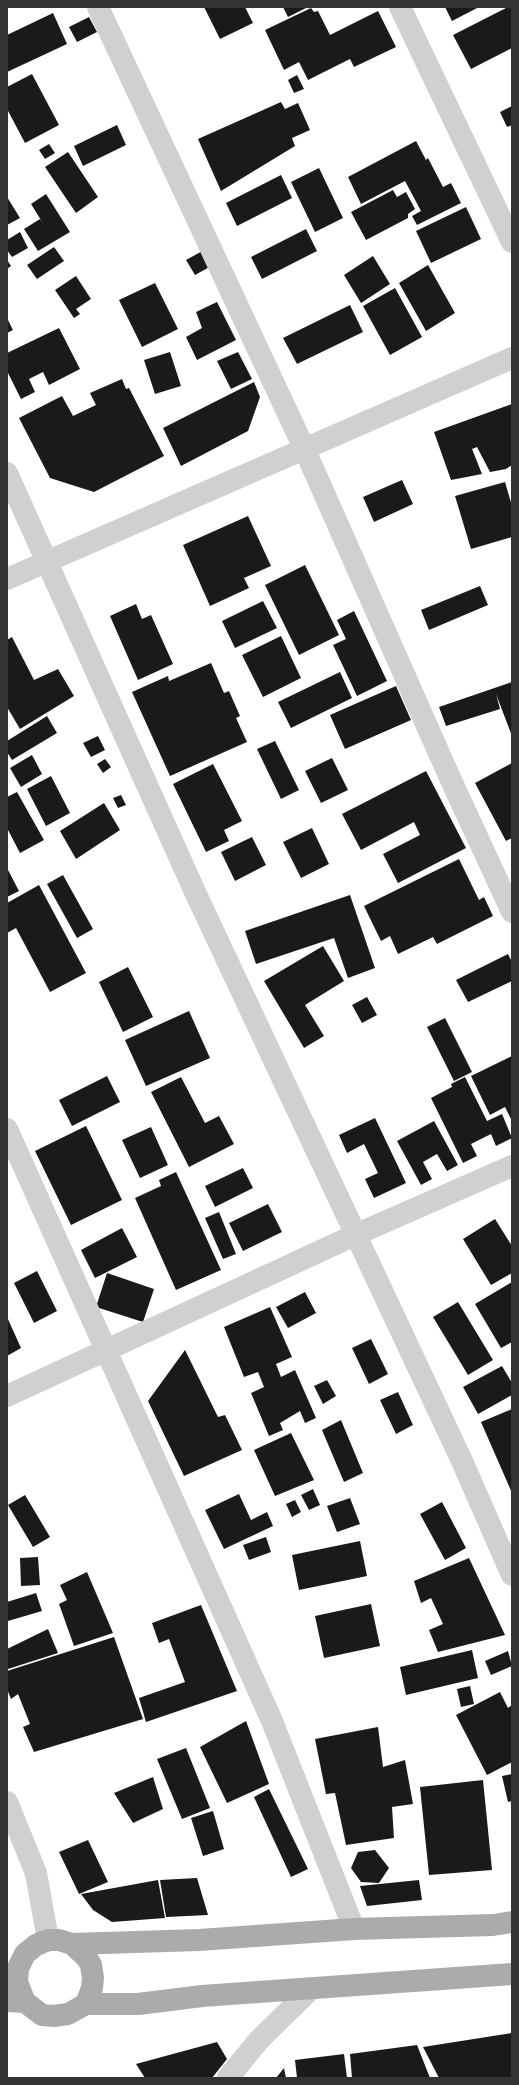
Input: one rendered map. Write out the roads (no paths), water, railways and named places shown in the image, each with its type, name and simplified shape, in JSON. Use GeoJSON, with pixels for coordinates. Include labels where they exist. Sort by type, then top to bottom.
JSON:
{"type":"FeatureCollection","features":[{"type":"Feature","properties":{"kind":"main road"},"geometry":{"type":"LineString","coordinates":[[512,1922],[493,1925],[354,1929],[199,1940],[72,1944],[59,1940],[48,1940],[16,1954],[18,1968],[16,2001],[42,2015],[54,2016],[68,2014],[86,2004],[138,2004],[202,1996],[310,1990],[512,1974]]}},
{"type":"Feature","properties":{"kind":"main road"},"geometry":{"type":"LineString","coordinates":[[72,1944],[87,1958],[91,1965],[93,1978],[86,2004]]}},
{"type":"Feature","properties":{"kind":"street"},"geometry":{"type":"LineString","coordinates":[[98,7],[304,448],[450,778],[512,912]]}},
{"type":"Feature","properties":{"kind":"street"},"geometry":{"type":"LineString","coordinates":[[400,7],[512,242]]}},
{"type":"Feature","properties":{"kind":"street"},"geometry":{"type":"LineString","coordinates":[[7,579],[512,358]]}},
{"type":"Feature","properties":{"kind":"street"},"geometry":{"type":"LineString","coordinates":[[7,473],[195,892],[462,1461],[512,1575]]}},
{"type":"Feature","properties":{"kind":"street"},"geometry":{"type":"LineString","coordinates":[[7,1129],[272,1721],[354,1929]]}},
{"type":"Feature","properties":{"kind":"street"},"geometry":{"type":"LineString","coordinates":[[7,1396],[355,1235],[512,1166]]}},
{"type":"Feature","properties":{"kind":"street"},"geometry":{"type":"LineString","coordinates":[[7,1802],[36,1873],[48,1940]]}},
{"type":"Feature","properties":{"kind":"street"},"geometry":{"type":"LineString","coordinates":[[228,2078],[259,2040],[310,1990]]}}]}
